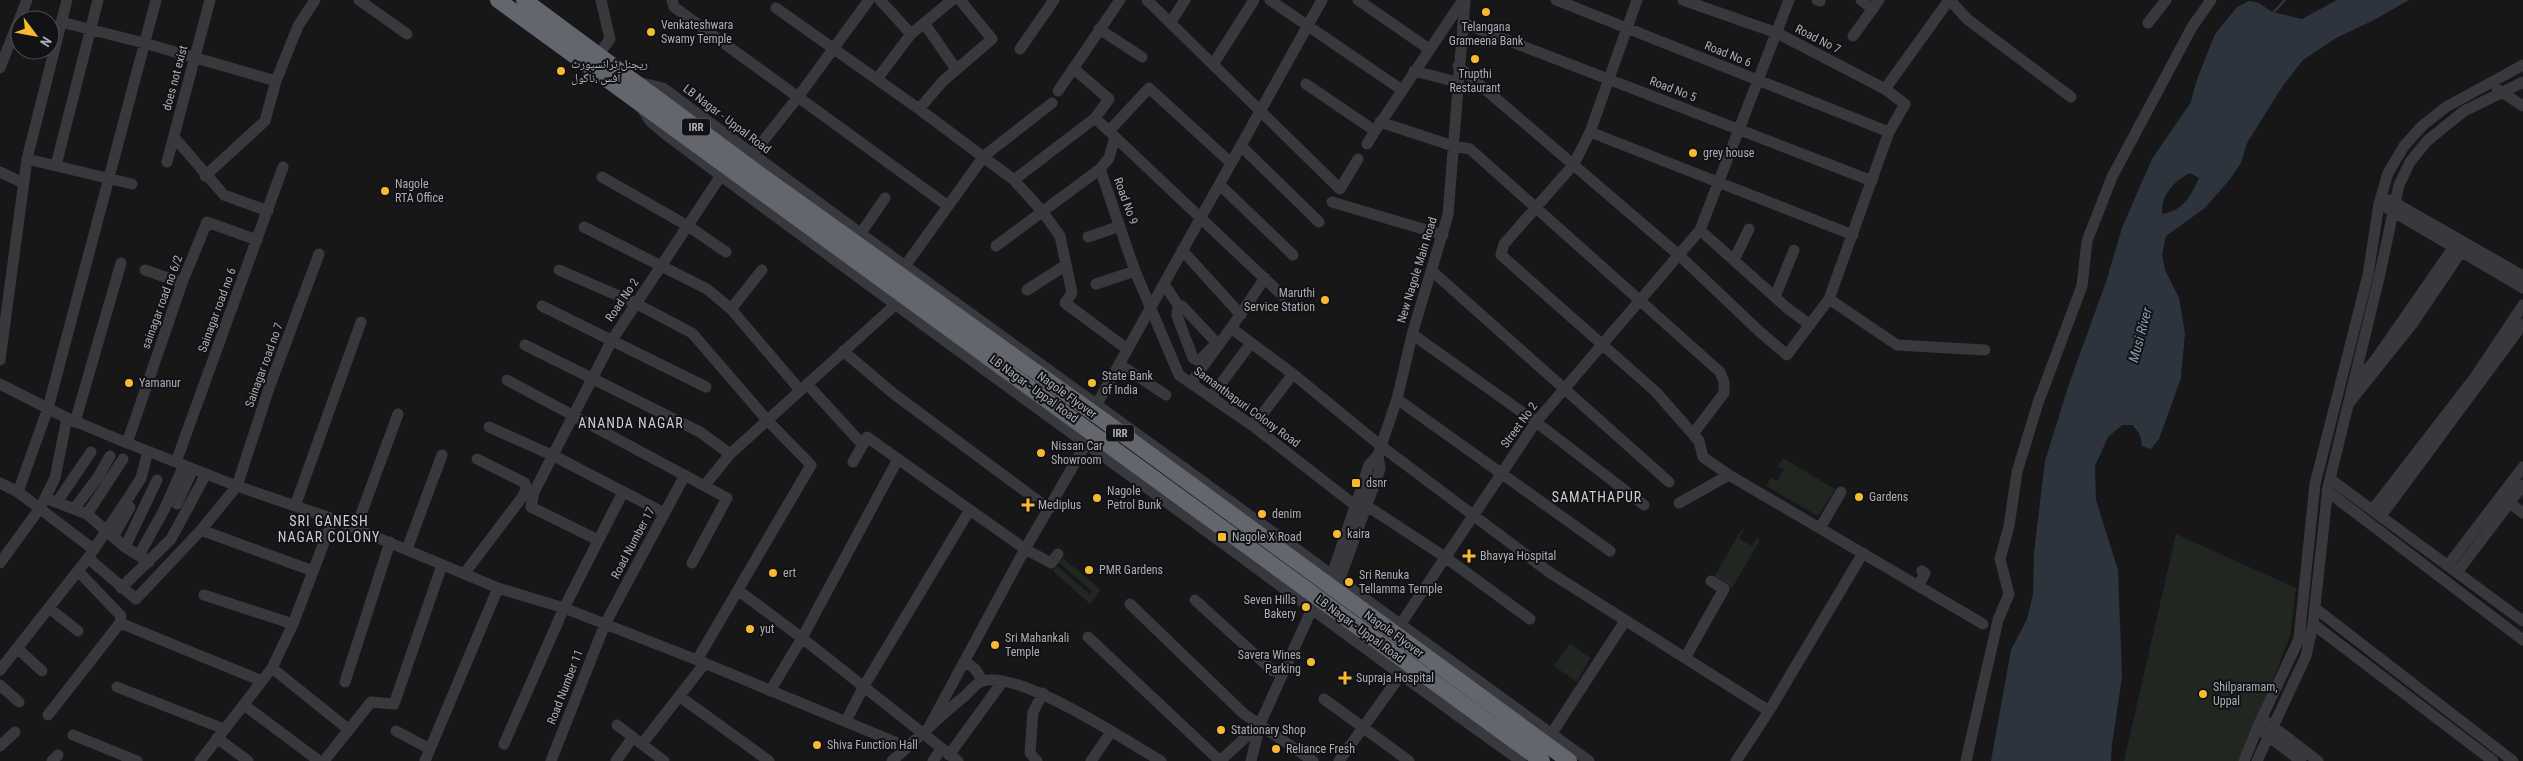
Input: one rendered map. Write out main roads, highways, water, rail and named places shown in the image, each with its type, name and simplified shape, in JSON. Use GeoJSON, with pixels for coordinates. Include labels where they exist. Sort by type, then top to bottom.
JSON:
{"type":"FeatureCollection","features":[{"type":"Feature","properties":{"kind":"highway","name":"Nagole Flyover"},"geometry":{"type":"LineString","coordinates":[[498,0],[637,100],[723,171],[1569,761]]}},
{"type":"Feature","properties":{"kind":"highway","name":"Nagole Flyover"},"geometry":{"type":"LineString","coordinates":[[524,0],[748,159],[904,296],[1542,761]]}},
{"type":"Feature","properties":{"kind":"water","name":"Musi River"},"geometry":{"type":"Polygon","coordinates":[[[2337,0],[2409,0],[2374,20],[2336,38],[2303,60],[2282,87],[2247,143],[2241,163],[2230,179],[2205,208],[2166,236],[2162,254],[2165,270],[2179,298],[2185,333],[2181,378],[2159,439],[2151,449],[2142,446],[2140,435],[2133,425],[2122,425],[2108,437],[2095,466],[2096,500],[2118,570],[2122,677],[2111,761],[1991,761],[2011,650],[2027,619],[2033,595],[2034,553],[2045,461],[2068,387],[2107,279],[2122,228],[2152,159],[2191,102],[2196,82],[2215,34],[2237,7],[2249,1],[2259,3],[2272,12],[2302,19],[2337,0]],[[2190,173],[2174,184],[2166,195],[2162,214],[2176,210],[2181,206],[2193,191],[2199,178],[2190,173]]]}},
{"type":"Feature","properties":{"kind":"waterway"},"geometry":{"type":"LineString","coordinates":[[2272,14],[2285,0]]}},
{"type":"Feature","properties":{"kind":"place","name":"Telangana Grameena Bank"},"geometry":{"type":"Point","coordinates":[1486,12]}},
{"type":"Feature","properties":{"kind":"place","name":"Venkateshwara Swamy Temple"},"geometry":{"type":"Point","coordinates":[651,32]}},
{"type":"Feature","properties":{"kind":"place","name":"Trupthi Restaurant"},"geometry":{"type":"Point","coordinates":[1475,59]}},
{"type":"Feature","properties":{"kind":"place","name":"ریجنل ٹرانسپورٹ آفس ،ناگول"},"geometry":{"type":"Point","coordinates":[561,71]}},
{"type":"Feature","properties":{"kind":"place","name":"grey house"},"geometry":{"type":"Point","coordinates":[1693,153]}},
{"type":"Feature","properties":{"kind":"place","name":"Nagole RTA Office"},"geometry":{"type":"Point","coordinates":[385,191]}},
{"type":"Feature","properties":{"kind":"place","name":"Maruthi Service Station"},"geometry":{"type":"Point","coordinates":[1325,300]}},
{"type":"Feature","properties":{"kind":"place","name":"Yamanur"},"geometry":{"type":"Point","coordinates":[129,383]}},
{"type":"Feature","properties":{"kind":"place","name":"State Bank of India"},"geometry":{"type":"Point","coordinates":[1092,383]}},
{"type":"Feature","properties":{"kind":"place","name":"Nissan Car Showroom"},"geometry":{"type":"Point","coordinates":[1041,453]}},
{"type":"Feature","properties":{"kind":"place","name":"dsnr"},"geometry":{"type":"Point","coordinates":[1356,483]}},
{"type":"Feature","properties":{"kind":"place","name":"Gardens"},"geometry":{"type":"Point","coordinates":[1859,497]}},
{"type":"Feature","properties":{"kind":"place","name":"Nagole Petrol Bunk"},"geometry":{"type":"Point","coordinates":[1097,498]}},
{"type":"Feature","properties":{"kind":"place","name":"Mediplus"},"geometry":{"type":"Point","coordinates":[1028,505]}},
{"type":"Feature","properties":{"kind":"place","name":"denim"},"geometry":{"type":"Point","coordinates":[1262,514]}},
{"type":"Feature","properties":{"kind":"place","name":"kaira"},"geometry":{"type":"Point","coordinates":[1337,534]}},
{"type":"Feature","properties":{"kind":"place","name":"Nagole X Road"},"geometry":{"type":"Point","coordinates":[1222,537]}},
{"type":"Feature","properties":{"kind":"place","name":"Bhavya Hospital"},"geometry":{"type":"Point","coordinates":[1469,556]}},
{"type":"Feature","properties":{"kind":"place","name":"PMR Gardens"},"geometry":{"type":"Point","coordinates":[1089,570]}},
{"type":"Feature","properties":{"kind":"place","name":"ert"},"geometry":{"type":"Point","coordinates":[773,573]}},
{"type":"Feature","properties":{"kind":"place","name":"Sri Renuka Tellamma Temple"},"geometry":{"type":"Point","coordinates":[1349,582]}},
{"type":"Feature","properties":{"kind":"place","name":"Seven Hills Bakery"},"geometry":{"type":"Point","coordinates":[1306,607]}},
{"type":"Feature","properties":{"kind":"place","name":"yut"},"geometry":{"type":"Point","coordinates":[750,629]}},
{"type":"Feature","properties":{"kind":"place","name":"Sri Mahankali Temple"},"geometry":{"type":"Point","coordinates":[995,645]}},
{"type":"Feature","properties":{"kind":"place","name":"Savera Wines Parking"},"geometry":{"type":"Point","coordinates":[1311,662]}},
{"type":"Feature","properties":{"kind":"place","name":"Supraja Hospital"},"geometry":{"type":"Point","coordinates":[1345,678]}},
{"type":"Feature","properties":{"kind":"place","name":"Shilparamam, Uppal"},"geometry":{"type":"Point","coordinates":[2203,694]}},
{"type":"Feature","properties":{"kind":"place","name":"Stationary Shop"},"geometry":{"type":"Point","coordinates":[1221,730]}},
{"type":"Feature","properties":{"kind":"place","name":"Shiva Function Hall"},"geometry":{"type":"Point","coordinates":[817,745]}},
{"type":"Feature","properties":{"kind":"place","name":"Reliance Fresh"},"geometry":{"type":"Point","coordinates":[1276,749]}},
{"type":"Feature","properties":{"kind":"district","name":"ANANDA NAGAR"},"geometry":{"type":"Point","coordinates":[631,423]}},
{"type":"Feature","properties":{"kind":"district","name":"SAMATHAPUR"},"geometry":{"type":"Point","coordinates":[1597,497]}},
{"type":"Feature","properties":{"kind":"district","name":"SRI GANESH NAGAR COLONY"},"geometry":{"type":"Point","coordinates":[329,530]}}]}
